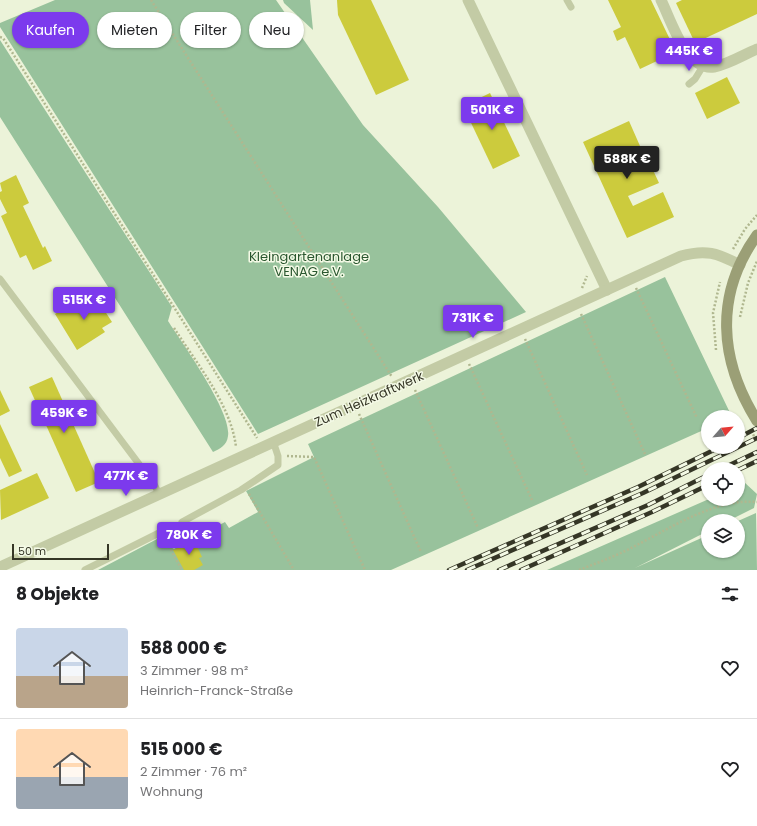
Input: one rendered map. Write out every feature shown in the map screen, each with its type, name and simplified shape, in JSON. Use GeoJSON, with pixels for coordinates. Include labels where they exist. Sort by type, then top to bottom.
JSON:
{"type":"FeatureCollection","features":[{"type":"Feature","properties":{"kind":"main road"},"geometry":{"type":"LineString","coordinates":[[757,235],[740,265],[731,286],[728,300],[726,328],[727,345],[737,382],[757,421]]}},
{"type":"Feature","properties":{"kind":"street"},"geometry":{"type":"LineString","coordinates":[[468,0],[607,290]]}},
{"type":"Feature","properties":{"kind":"street"},"geometry":{"type":"LineString","coordinates":[[661,0],[686,53],[694,61],[703,66],[712,67],[723,65],[757,49]]}},
{"type":"Feature","properties":{"kind":"street","name":"Zum Heizkraftwerk"},"geometry":{"type":"LineString","coordinates":[[0,567],[237,457],[259,442],[273,441],[395,383],[681,256],[694,252],[716,254],[740,265]]}},
{"type":"Feature","properties":{"kind":"lane"},"geometry":{"type":"LineString","coordinates":[[689,84],[695,79],[703,66]]}},
{"type":"Feature","properties":{"kind":"lane"},"geometry":{"type":"LineString","coordinates":[[0,279],[154,484],[159,494]]}},
{"type":"Feature","properties":{"kind":"lane"},"geometry":{"type":"LineString","coordinates":[[182,522],[245,488],[278,465],[278,456],[273,441]]}},
{"type":"Feature","properties":{"kind":"lane"},"geometry":{"type":"LineString","coordinates":[[85,570],[161,532]]}},
{"type":"Feature","properties":{"kind":"path"},"geometry":{"type":"LineString","coordinates":[[151,0],[395,383]]}},
{"type":"Feature","properties":{"kind":"path"},"geometry":{"type":"LineString","coordinates":[[0,37],[3,38],[29,77],[259,442]]}},
{"type":"Feature","properties":{"kind":"path"},"geometry":{"type":"LineString","coordinates":[[740,322],[748,283],[757,261]]}},
{"type":"Feature","properties":{"kind":"path"},"geometry":{"type":"LineString","coordinates":[[578,292],[586,280],[588,273]]}},
{"type":"Feature","properties":{"kind":"path"},"geometry":{"type":"LineString","coordinates":[[636,286],[697,418]]}},
{"type":"Feature","properties":{"kind":"path"},"geometry":{"type":"LineString","coordinates":[[580,312],[645,454]]}},
{"type":"Feature","properties":{"kind":"path"},"geometry":{"type":"LineString","coordinates":[[174,328],[224,406],[235,435],[237,457]]}},
{"type":"Feature","properties":{"kind":"path"},"geometry":{"type":"LineString","coordinates":[[525,338],[588,475]]}},
{"type":"Feature","properties":{"kind":"path"},"geometry":{"type":"LineString","coordinates":[[469,363],[532,502]]}},
{"type":"Feature","properties":{"kind":"path"},"geometry":{"type":"LineString","coordinates":[[395,383],[400,375]]}},
{"type":"Feature","properties":{"kind":"path"},"geometry":{"type":"LineString","coordinates":[[386,382],[395,383]]}},
{"type":"Feature","properties":{"kind":"path"},"geometry":{"type":"LineString","coordinates":[[414,388],[478,528]]}},
{"type":"Feature","properties":{"kind":"path"},"geometry":{"type":"LineString","coordinates":[[359,414],[421,552]]}},
{"type":"Feature","properties":{"kind":"path"},"geometry":{"type":"LineString","coordinates":[[259,442],[263,434]]}},
{"type":"Feature","properties":{"kind":"path"},"geometry":{"type":"LineString","coordinates":[[278,456],[314,457],[365,570]]}},
{"type":"Feature","properties":{"kind":"path"},"geometry":{"type":"LineString","coordinates":[[245,488],[294,570]]}},
{"type":"Feature","properties":{"kind":"path"},"geometry":{"type":"LineString","coordinates":[[579,570],[631,548],[722,505],[740,501],[757,502]]}},
{"type":"Feature","properties":{"kind":"path"},"geometry":{"type":"LineString","coordinates":[[161,532],[182,570]]}},
{"type":"Feature","properties":{"kind":"green space","name":"Kleingartenanlage VENAG e.V."},"geometry":{"type":"Polygon","coordinates":[[[55,0],[276,0],[284,12],[249,12],[249,48],[304,48],[304,40],[363,125],[438,207],[526,312],[258,434],[13,48],[89,48],[89,12],[26,12],[55,0]]]}},
{"type":"Feature","properties":{"kind":"green space"},"geometry":{"type":"Polygon","coordinates":[[[283,0],[310,0],[313,30],[304,22],[304,12],[294,12],[284,3],[283,0]]]}},
{"type":"Feature","properties":{"kind":"green space","name":"Kleingartenanlage VENAG e.V."},"geometry":{"type":"Polygon","coordinates":[[[12,18],[12,46],[0,27],[0,23],[12,18]]]}},
{"type":"Feature","properties":{"kind":"green space"},"geometry":{"type":"Polygon","coordinates":[[[0,40],[172,307],[168,321],[205,378],[222,411],[227,425],[227,439],[225,444],[218,450],[213,452],[0,117],[0,40]]]}},
{"type":"Feature","properties":{"kind":"green space"},"geometry":{"type":"Polygon","coordinates":[[[665,277],[729,410],[701,410],[701,431],[391,570],[98,570],[157,539],[174,549],[225,522],[229,528],[258,512],[246,491],[314,457],[308,444],[665,277]]]}},
{"type":"Feature","properties":{"kind":"green space"},"geometry":{"type":"Polygon","coordinates":[[[745,483],[757,494],[754,508],[742,514],[701,514],[701,535],[635,568],[701,538],[701,558],[745,558],[745,518],[756,513],[757,570],[547,570],[701,503],[701,506],[745,506],[745,483]]]}},
{"type":"Feature","properties":{"kind":"building"},"geometry":{"type":"Polygon","coordinates":[[[337,0],[371,0],[409,80],[376,95],[338,15],[337,0]]]}},
{"type":"Feature","properties":{"kind":"building"},"geometry":{"type":"Polygon","coordinates":[[[608,0],[651,0],[676,52],[640,69],[625,37],[617,41],[613,31],[621,27],[608,0]]]}},
{"type":"Feature","properties":{"kind":"building"},"geometry":{"type":"Polygon","coordinates":[[[682,0],[757,0],[757,14],[695,43],[676,3],[682,0]]]}},
{"type":"Feature","properties":{"kind":"building"},"geometry":{"type":"Polygon","coordinates":[[[727,77],[740,103],[707,119],[695,93],[727,77]]]}},
{"type":"Feature","properties":{"kind":"building"},"geometry":{"type":"Polygon","coordinates":[[[490,93],[520,156],[493,169],[463,106],[490,93]]]}},
{"type":"Feature","properties":{"kind":"building"},"geometry":{"type":"Polygon","coordinates":[[[629,121],[640,146],[611,160],[615,169],[646,155],[659,183],[628,196],[633,206],[663,192],[674,217],[627,238],[583,142],[629,121]]]}},
{"type":"Feature","properties":{"kind":"building"},"geometry":{"type":"Polygon","coordinates":[[[16,175],[29,203],[23,206],[43,248],[45,246],[52,261],[33,270],[26,255],[20,258],[1,216],[7,213],[0,199],[0,192],[2,191],[0,183],[16,175]]]}},
{"type":"Feature","properties":{"kind":"building"},"geometry":{"type":"Polygon","coordinates":[[[91,295],[97,299],[112,322],[102,328],[105,332],[77,350],[55,314],[83,297],[91,295]]]}},
{"type":"Feature","properties":{"kind":"building"},"geometry":{"type":"Polygon","coordinates":[[[52,377],[99,482],[76,492],[29,387],[52,377]]]}},
{"type":"Feature","properties":{"kind":"building"},"geometry":{"type":"Polygon","coordinates":[[[0,390],[10,411],[0,416],[0,390]]]}},
{"type":"Feature","properties":{"kind":"building"},"geometry":{"type":"Polygon","coordinates":[[[0,424],[22,471],[9,477],[0,458],[0,424]]]}},
{"type":"Feature","properties":{"kind":"building"},"geometry":{"type":"Polygon","coordinates":[[[37,473],[49,498],[1,520],[0,490],[37,473]]]}},
{"type":"Feature","properties":{"kind":"building"},"geometry":{"type":"Polygon","coordinates":[[[194,540],[202,557],[199,558],[203,565],[194,570],[184,570],[173,550],[194,540]]]}},
{"type":"Feature","properties":{"kind":"railway"},"geometry":{"type":"LineString","coordinates":[[745,434],[757,428]]}},
{"type":"Feature","properties":{"kind":"railway"},"geometry":{"type":"LineString","coordinates":[[467,570],[643,493],[757,438]]}},
{"type":"Feature","properties":{"kind":"railway"},"geometry":{"type":"LineString","coordinates":[[736,462],[757,452]]}},
{"type":"Feature","properties":{"kind":"railway"},"geometry":{"type":"LineString","coordinates":[[449,570],[638,487],[706,454]]}},
{"type":"Feature","properties":{"kind":"railway"},"geometry":{"type":"LineString","coordinates":[[745,467],[757,461]]}},
{"type":"Feature","properties":{"kind":"railway"},"geometry":{"type":"LineString","coordinates":[[499,570],[648,505],[701,478]]}},
{"type":"Feature","properties":{"kind":"railway"},"geometry":{"type":"LineString","coordinates":[[521,570],[652,512],[701,488]]}}]}
